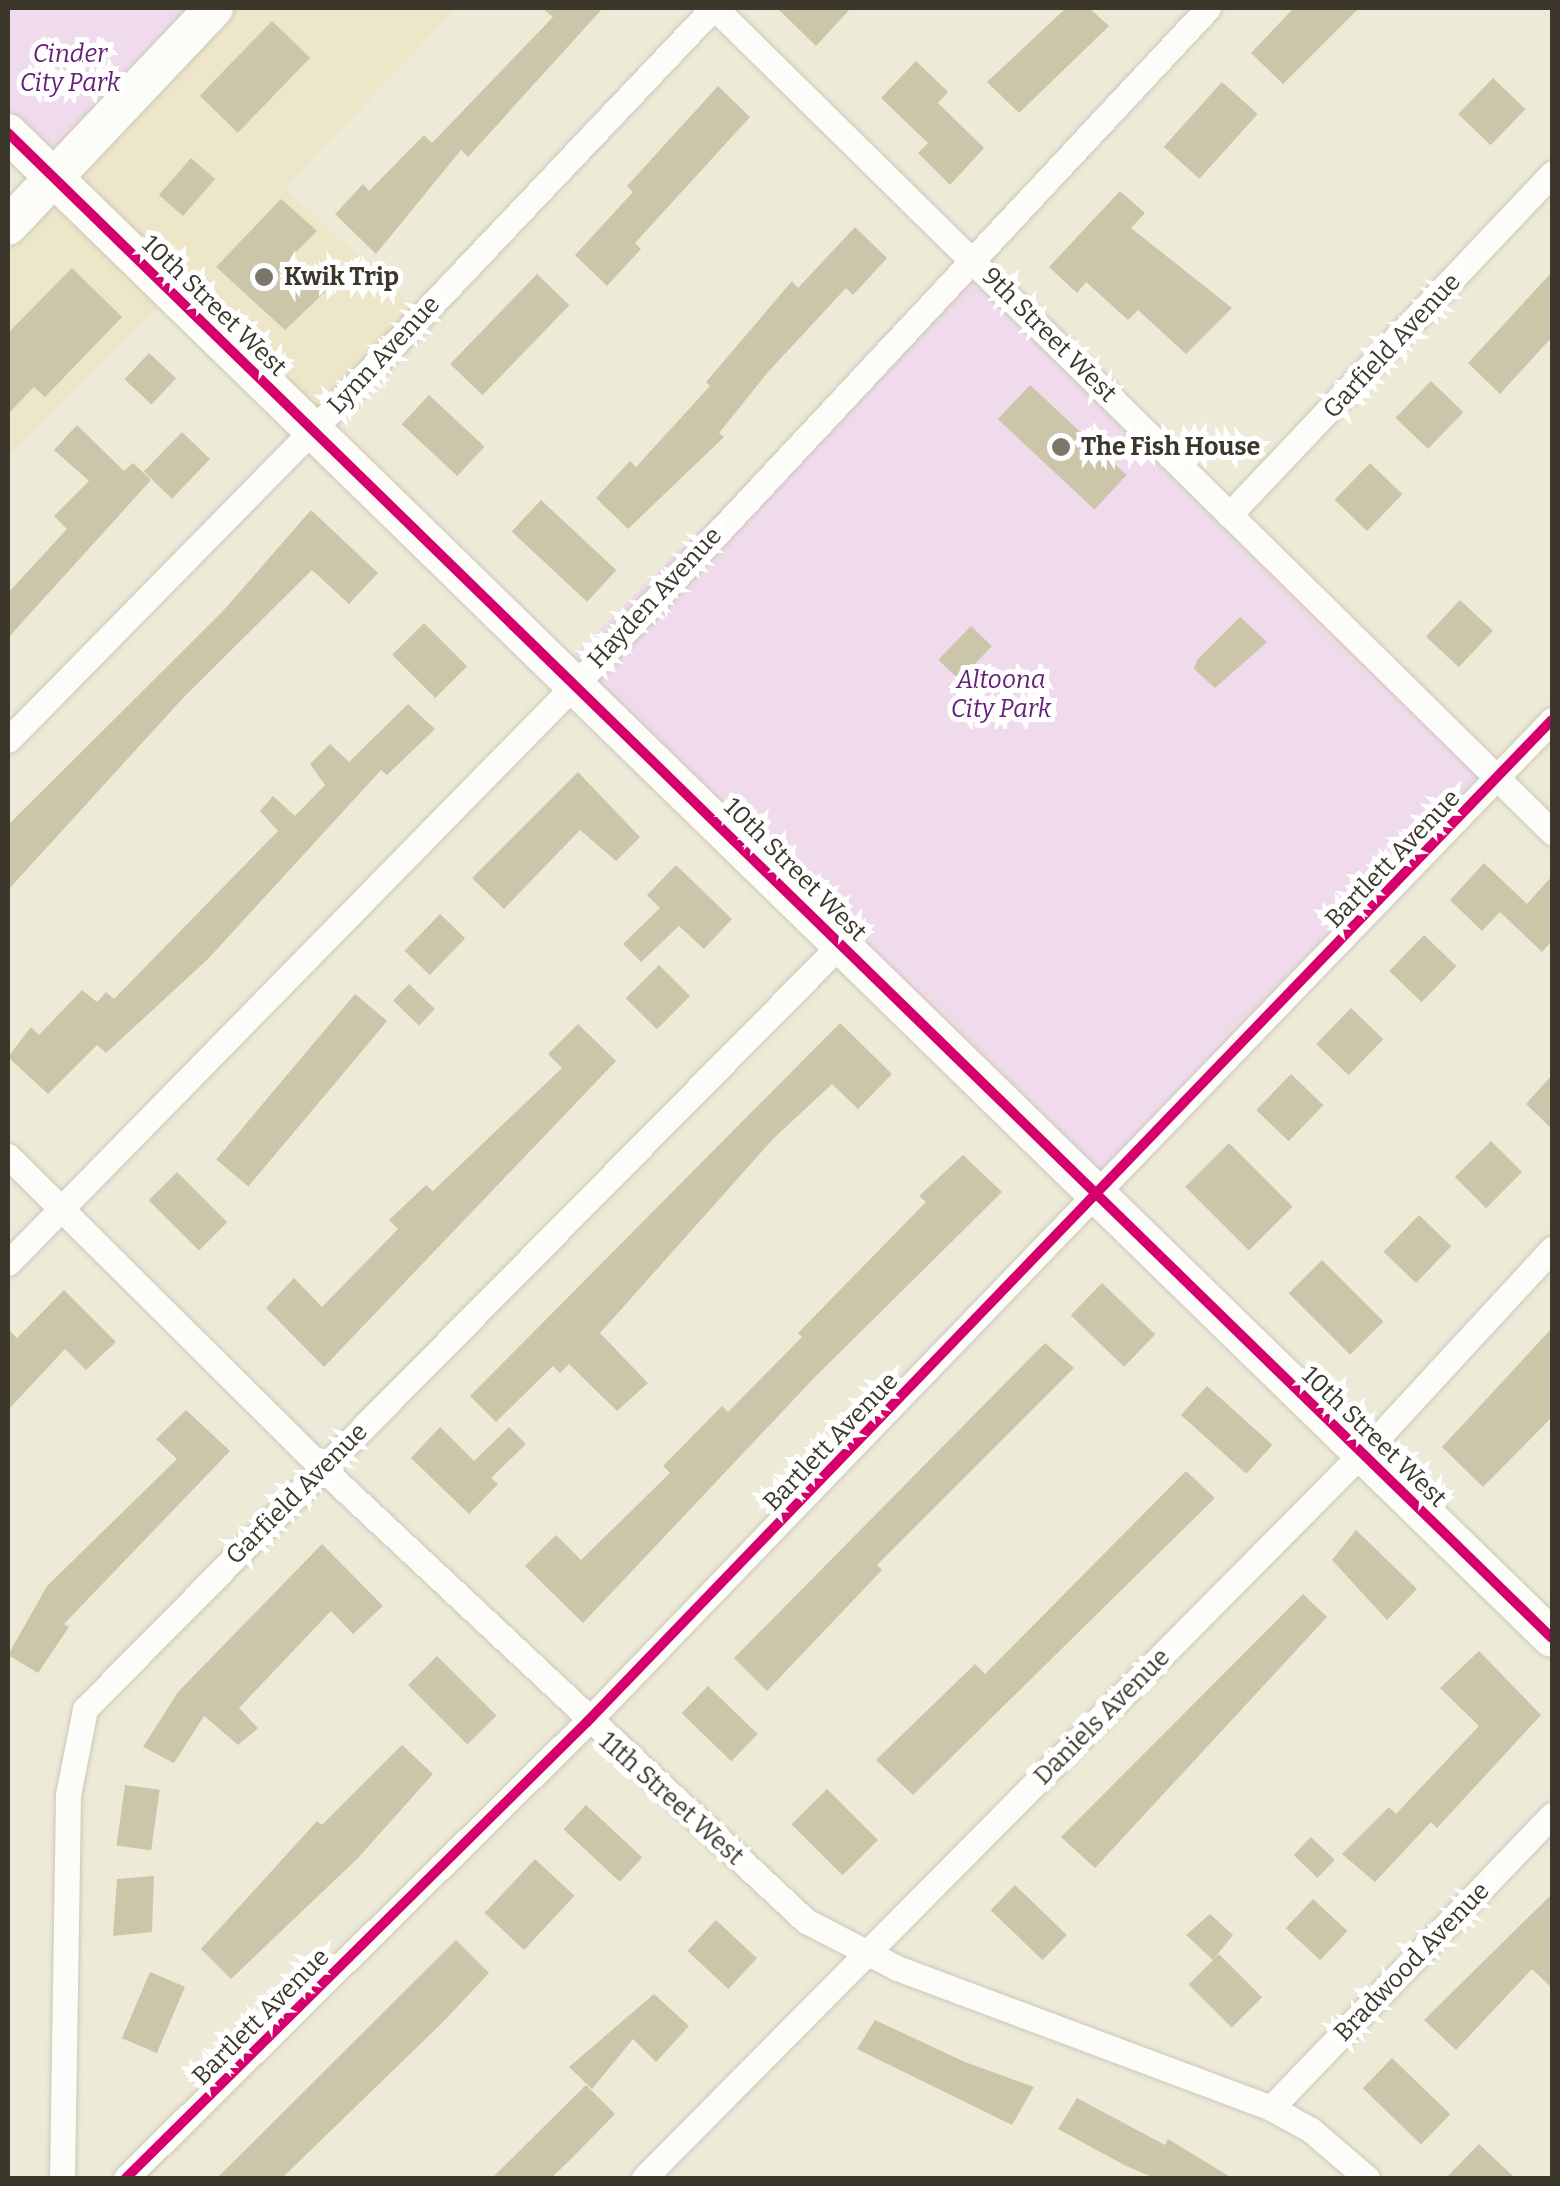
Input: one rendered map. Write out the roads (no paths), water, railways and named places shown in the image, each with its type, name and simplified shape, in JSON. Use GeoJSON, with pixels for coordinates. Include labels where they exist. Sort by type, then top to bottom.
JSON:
{"type":"FeatureCollection","features":[{"type":"Feature","properties":{"kind":"street"},"geometry":{"type":"LineString","coordinates":[[8,226],[214,8]]}},
{"type":"Feature","properties":{"kind":"street","name":"9th Street West"},"geometry":{"type":"LineString","coordinates":[[714,8],[972,257],[1552,832]]}},
{"type":"Feature","properties":{"kind":"street","name":"Lynn Avenue"},"geometry":{"type":"LineString","coordinates":[[8,740],[313,430],[714,8]]}},
{"type":"Feature","properties":{"kind":"street","name":"Hayden Avenue"},"geometry":{"type":"LineString","coordinates":[[8,1263],[576,681],[1208,8]]}},
{"type":"Feature","properties":{"kind":"street","name":"10th Street West"},"geometry":{"type":"LineString","coordinates":[[8,133],[576,681],[1552,1638]]}},
{"type":"Feature","properties":{"kind":"street","name":"Garfield Avenue"},"geometry":{"type":"LineString","coordinates":[[1229,516],[1552,174]]}},
{"type":"Feature","properties":{"kind":"street","name":"Bartlett Avenue"},"geometry":{"type":"LineString","coordinates":[[126,2178],[587,1722],[1552,720]]}},
{"type":"Feature","properties":{"kind":"street","name":"Garfield Avenue"},"geometry":{"type":"LineString","coordinates":[[62,2178],[68,1795],[85,1709],[841,944]]}},
{"type":"Feature","properties":{"kind":"street","name":"11th Street West"},"geometry":{"type":"LineString","coordinates":[[8,1156],[322,1468],[587,1722],[806,1921],[868,1954],[1271,2108],[1311,2130],[1368,2178]]}},
{"type":"Feature","properties":{"kind":"street","name":"Daniels Avenue"},"geometry":{"type":"LineString","coordinates":[[644,2178],[1362,1453],[1552,1249]]}},
{"type":"Feature","properties":{"kind":"street","name":"Bradwood Avenue"},"geometry":{"type":"LineString","coordinates":[[1271,2108],[1552,1816]]}},
{"type":"Feature","properties":{"kind":"place","name":"Kwik Trip"},"geometry":{"type":"Point","coordinates":[264,277]}},
{"type":"Feature","properties":{"kind":"place","name":"The Fish House"},"geometry":{"type":"Point","coordinates":[1061,447]}},
{"type":"Feature","properties":{"kind":"park label","name":"Cinder City Park"},"geometry":{"type":"Point","coordinates":[70,70]}},
{"type":"Feature","properties":{"kind":"park label","name":"Altoona City Park"},"geometry":{"type":"Point","coordinates":[1001,696]}}]}
